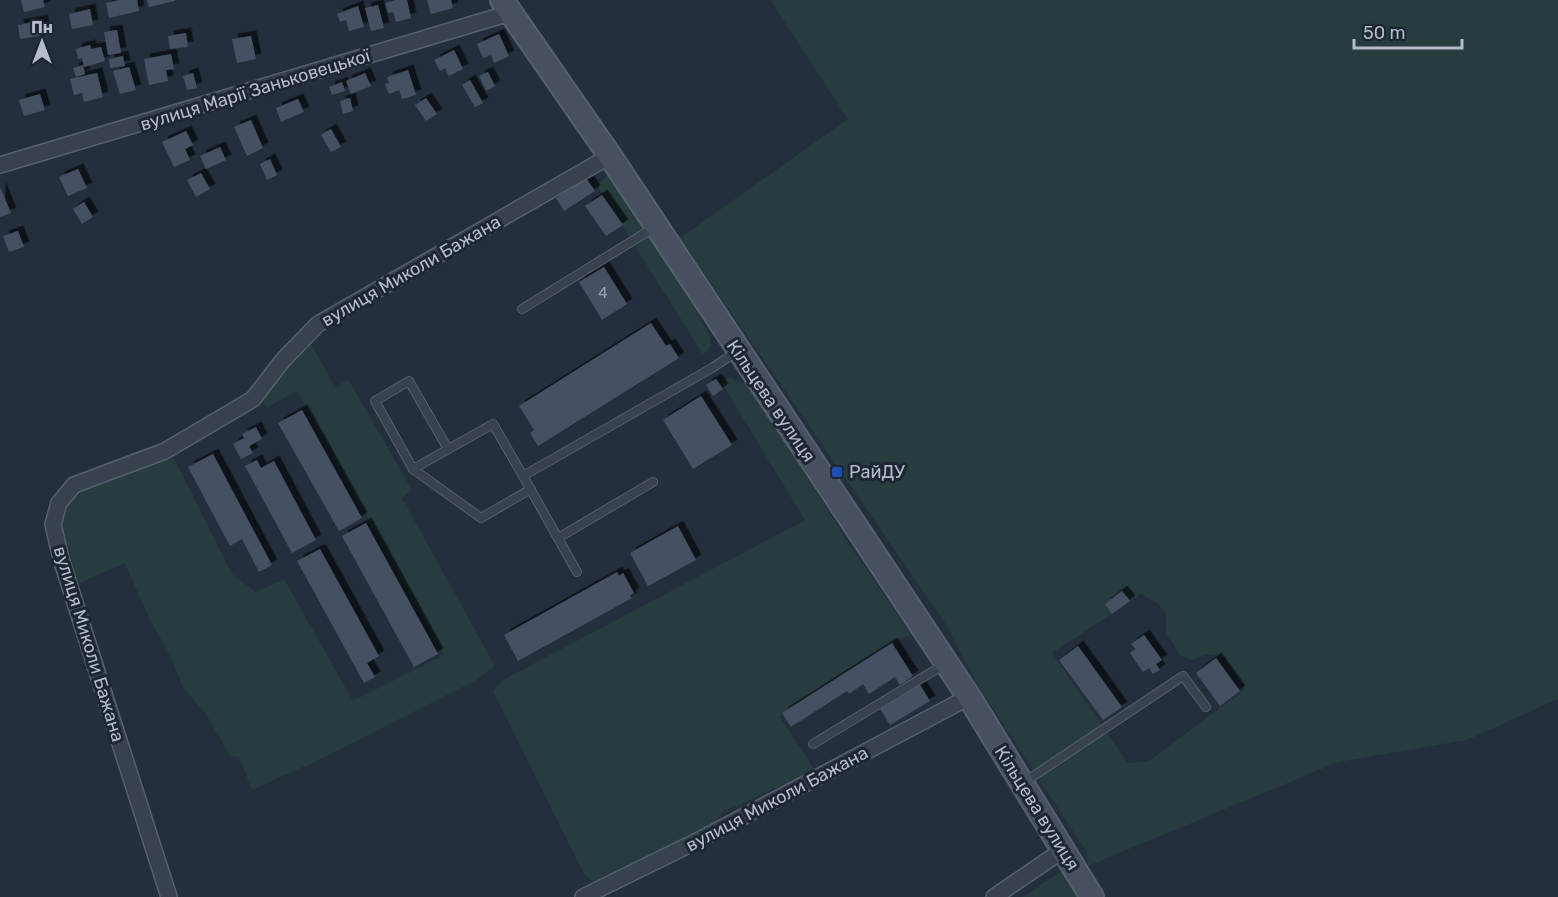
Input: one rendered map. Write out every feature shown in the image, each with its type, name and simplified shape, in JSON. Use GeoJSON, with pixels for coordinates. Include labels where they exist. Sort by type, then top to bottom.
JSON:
{"type":"FeatureCollection","features":[{"type":"Feature","properties":{"kind":"street","name":"Кільцева вулиця"},"geometry":{"type":"LineString","coordinates":[[506,7],[610,156],[969,697],[1092,897]]}},
{"type":"Feature","properties":{"kind":"street","name":"вулиця Марії Заньковецької"},"geometry":{"type":"LineString","coordinates":[[0,165],[506,7]]}},
{"type":"Feature","properties":{"kind":"street","name":"вулиця Миколи Бажана"},"geometry":{"type":"LineString","coordinates":[[169,897],[61,559],[53,524],[59,503],[74,485],[165,450],[253,399],[283,360],[318,324],[610,156]]}},
{"type":"Feature","properties":{"kind":"street","name":"вулиця Миколи Бажана"},"geometry":{"type":"LineString","coordinates":[[583,897],[701,839],[969,697]]}},
{"type":"Feature","properties":{"kind":"street"},"geometry":{"type":"LineString","coordinates":[[994,897],[1063,850]]}},
{"type":"Feature","properties":{"kind":"lane"},"geometry":{"type":"LineString","coordinates":[[522,309],[656,227]]}},
{"type":"Feature","properties":{"kind":"lane"},"geometry":{"type":"LineString","coordinates":[[523,476],[738,351]]}},
{"type":"Feature","properties":{"kind":"lane"},"geometry":{"type":"LineString","coordinates":[[448,449],[409,381],[375,401],[413,469],[481,518],[531,489]]}},
{"type":"Feature","properties":{"kind":"lane"},"geometry":{"type":"LineString","coordinates":[[413,469],[493,424],[577,572]]}},
{"type":"Feature","properties":{"kind":"lane"},"geometry":{"type":"LineString","coordinates":[[558,538],[653,482]]}},
{"type":"Feature","properties":{"kind":"lane"},"geometry":{"type":"LineString","coordinates":[[813,744],[946,663]]}},
{"type":"Feature","properties":{"kind":"lane"},"geometry":{"type":"LineString","coordinates":[[1022,783],[1183,676],[1206,707]]}},
{"type":"Feature","properties":{"kind":"green space"},"geometry":{"type":"Polygon","coordinates":[[[770,0],[1558,0],[1558,699],[1467,740],[1338,762],[1088,866],[1086,851],[981,690],[945,623],[680,238],[848,119],[770,0]],[[1141,594],[1052,653],[1128,763],[1149,761],[1246,689],[1223,656],[1206,654],[1192,660],[1180,655],[1166,632],[1166,613],[1158,604],[1141,594]]]}},
{"type":"Feature","properties":{"kind":"green space"},"geometry":{"type":"Polygon","coordinates":[[[608,175],[618,184],[630,211],[663,253],[681,281],[710,337],[711,346],[703,354],[597,186],[608,175]]]}},
{"type":"Feature","properties":{"kind":"green space"},"geometry":{"type":"Polygon","coordinates":[[[309,341],[336,388],[348,379],[412,490],[402,498],[495,666],[475,681],[312,763],[252,790],[239,757],[230,756],[206,714],[183,687],[125,563],[79,583],[78,590],[66,557],[59,522],[65,504],[77,490],[174,458],[232,574],[256,592],[284,579],[353,701],[444,655],[297,391],[266,408],[262,398],[290,360],[309,341]]]}},
{"type":"Feature","properties":{"kind":"green space"},"geometry":{"type":"Polygon","coordinates":[[[730,378],[750,386],[849,544],[911,634],[892,643],[782,713],[780,717],[815,770],[724,810],[715,823],[594,882],[584,874],[493,691],[503,680],[805,520],[720,380],[730,378]]]}},
{"type":"Feature","properties":{"kind":"green space"},"geometry":{"type":"Polygon","coordinates":[[[1061,871],[1076,897],[1023,897],[1061,871]]]}},
{"type":"Feature","properties":{"kind":"building"},"geometry":{"type":"Polygon","coordinates":[[[21,0],[43,0],[45,7],[24,12],[21,0]]]}},
{"type":"Feature","properties":{"kind":"building"},"geometry":{"type":"Polygon","coordinates":[[[137,0],[139,11],[109,18],[106,3],[137,0]]]}},
{"type":"Feature","properties":{"kind":"building"},"geometry":{"type":"Polygon","coordinates":[[[147,0],[175,0],[175,1],[149,7],[147,0]]]}},
{"type":"Feature","properties":{"kind":"building"},"geometry":{"type":"Polygon","coordinates":[[[407,0],[411,18],[396,22],[393,12],[388,13],[385,3],[407,0]]]}},
{"type":"Feature","properties":{"kind":"building"},"geometry":{"type":"Polygon","coordinates":[[[427,0],[451,0],[453,8],[431,14],[427,0]]]}},
{"type":"Feature","properties":{"kind":"building"},"geometry":{"type":"Polygon","coordinates":[[[378,5],[384,28],[371,31],[365,8],[378,5]]]}},
{"type":"Feature","properties":{"kind":"building"},"geometry":{"type":"Polygon","coordinates":[[[358,6],[364,27],[349,31],[346,20],[340,22],[337,14],[358,6]]]}},
{"type":"Feature","properties":{"kind":"building"},"geometry":{"type":"Polygon","coordinates":[[[90,9],[93,25],[72,29],[69,14],[90,9]]]}},
{"type":"Feature","properties":{"kind":"building"},"geometry":{"type":"Polygon","coordinates":[[[42,20],[45,35],[20,39],[18,25],[42,20]]]}},
{"type":"Feature","properties":{"kind":"building"},"geometry":{"type":"Polygon","coordinates":[[[117,30],[121,53],[108,55],[104,32],[117,30]]]}},
{"type":"Feature","properties":{"kind":"building"},"geometry":{"type":"Polygon","coordinates":[[[186,33],[188,47],[170,49],[168,36],[186,33]]]}},
{"type":"Feature","properties":{"kind":"building"},"geometry":{"type":"Polygon","coordinates":[[[499,34],[509,56],[494,63],[491,55],[483,58],[477,44],[499,34]]]}},
{"type":"Feature","properties":{"kind":"building"},"geometry":{"type":"Polygon","coordinates":[[[251,36],[256,59],[237,63],[232,39],[251,36]]]}},
{"type":"Feature","properties":{"kind":"building"},"geometry":{"type":"Polygon","coordinates":[[[90,45],[91,49],[101,47],[105,61],[84,67],[82,58],[78,59],[76,49],[90,45]]]}},
{"type":"Feature","properties":{"kind":"building"},"geometry":{"type":"Polygon","coordinates":[[[454,50],[463,69],[449,76],[445,68],[440,71],[434,60],[454,50]]]}},
{"type":"Feature","properties":{"kind":"building"},"geometry":{"type":"Polygon","coordinates":[[[171,54],[174,69],[166,70],[168,81],[149,85],[144,59],[171,54]]]}},
{"type":"Feature","properties":{"kind":"building"},"geometry":{"type":"Polygon","coordinates":[[[123,56],[125,66],[110,68],[109,59],[123,56]]]}},
{"type":"Feature","properties":{"kind":"building"},"geometry":{"type":"Polygon","coordinates":[[[83,65],[85,74],[76,77],[73,68],[83,65]]]}},
{"type":"Feature","properties":{"kind":"building"},"geometry":{"type":"Polygon","coordinates":[[[129,67],[136,90],[120,94],[113,71],[129,67]]]}},
{"type":"Feature","properties":{"kind":"building"},"geometry":{"type":"Polygon","coordinates":[[[408,70],[416,95],[402,99],[399,90],[389,94],[385,84],[389,83],[387,77],[408,70]]]}},
{"type":"Feature","properties":{"kind":"building"},"geometry":{"type":"Polygon","coordinates":[[[488,72],[495,86],[486,91],[479,76],[488,72]]]}},
{"type":"Feature","properties":{"kind":"building"},"geometry":{"type":"Polygon","coordinates":[[[97,73],[103,97],[84,102],[82,93],[74,95],[70,79],[97,73]]]}},
{"type":"Feature","properties":{"kind":"building"},"geometry":{"type":"Polygon","coordinates":[[[193,73],[197,88],[187,90],[183,76],[193,73]]]}},
{"type":"Feature","properties":{"kind":"building"},"geometry":{"type":"Polygon","coordinates":[[[365,73],[371,86],[351,94],[346,81],[365,73]]]}},
{"type":"Feature","properties":{"kind":"building"},"geometry":{"type":"Polygon","coordinates":[[[470,80],[483,103],[475,107],[462,85],[470,80]]]}},
{"type":"Feature","properties":{"kind":"building"},"geometry":{"type":"Polygon","coordinates":[[[342,82],[345,91],[332,95],[329,87],[342,82]]]}},
{"type":"Feature","properties":{"kind":"building"},"geometry":{"type":"Polygon","coordinates":[[[40,94],[45,110],[24,116],[19,100],[40,94]]]}},
{"type":"Feature","properties":{"kind":"building"},"geometry":{"type":"Polygon","coordinates":[[[350,98],[353,111],[343,114],[340,101],[350,98]]]}},
{"type":"Feature","properties":{"kind":"building"},"geometry":{"type":"Polygon","coordinates":[[[426,98],[437,114],[426,121],[415,105],[426,98]]]}},
{"type":"Feature","properties":{"kind":"building"},"geometry":{"type":"Polygon","coordinates":[[[298,99],[304,112],[281,122],[276,108],[298,99]]]}},
{"type":"Feature","properties":{"kind":"building"},"geometry":{"type":"Polygon","coordinates":[[[251,120],[263,148],[247,156],[234,127],[251,120]]]}},
{"type":"Feature","properties":{"kind":"building"},"geometry":{"type":"Polygon","coordinates":[[[331,129],[341,147],[331,152],[321,135],[331,129]]]}},
{"type":"Feature","properties":{"kind":"building"},"geometry":{"type":"Polygon","coordinates":[[[186,131],[193,145],[185,149],[190,160],[174,167],[162,142],[186,131]]]}},
{"type":"Feature","properties":{"kind":"building"},"geometry":{"type":"Polygon","coordinates":[[[220,147],[226,160],[206,169],[200,156],[220,147]]]}},
{"type":"Feature","properties":{"kind":"building"},"geometry":{"type":"Polygon","coordinates":[[[270,159],[277,175],[267,180],[260,164],[270,159]]]}},
{"type":"Feature","properties":{"kind":"building"},"geometry":{"type":"Polygon","coordinates":[[[78,169],[87,188],[68,196],[59,177],[78,169]]]}},
{"type":"Feature","properties":{"kind":"building"},"geometry":{"type":"Polygon","coordinates":[[[201,173],[210,189],[196,197],[187,180],[201,173]]]}},
{"type":"Feature","properties":{"kind":"building"},"geometry":{"type":"Polygon","coordinates":[[[586,178],[595,191],[564,211],[556,198],[586,178]]]}},
{"type":"Feature","properties":{"kind":"building"},"geometry":{"type":"Polygon","coordinates":[[[0,187],[11,213],[0,217],[0,187]]]}},
{"type":"Feature","properties":{"kind":"building"},"geometry":{"type":"Polygon","coordinates":[[[602,195],[623,225],[606,236],[585,206],[602,195]]]}},
{"type":"Feature","properties":{"kind":"building"},"geometry":{"type":"Polygon","coordinates":[[[84,202],[93,217],[82,224],[73,209],[84,202]]]}},
{"type":"Feature","properties":{"kind":"building"},"geometry":{"type":"Polygon","coordinates":[[[18,231],[24,247],[9,252],[3,236],[18,231]]]}},
{"type":"Feature","properties":{"kind":"building"},"geometry":{"type":"Polygon","coordinates":[[[604,267],[627,304],[602,320],[579,282],[604,267]]]}},
{"type":"Feature","properties":{"kind":"building"},"geometry":{"type":"Polygon","coordinates":[[[651,323],[666,346],[670,344],[679,358],[538,446],[530,433],[534,430],[519,406],[651,323]]]}},
{"type":"Feature","properties":{"kind":"building"},"geometry":{"type":"Polygon","coordinates":[[[716,379],[723,389],[713,396],[706,385],[716,379]]]}},
{"type":"Feature","properties":{"kind":"building"},"geometry":{"type":"Polygon","coordinates":[[[701,396],[732,445],[693,469],[663,420],[701,396]]]}},
{"type":"Feature","properties":{"kind":"building"},"geometry":{"type":"Polygon","coordinates":[[[302,410],[362,518],[339,531],[278,423],[302,410]]]}},
{"type":"Feature","properties":{"kind":"building"},"geometry":{"type":"Polygon","coordinates":[[[256,427],[262,439],[249,446],[253,453],[241,459],[233,444],[244,438],[242,434],[256,427]]]}},
{"type":"Feature","properties":{"kind":"building"},"geometry":{"type":"Polygon","coordinates":[[[213,454],[272,565],[259,572],[242,539],[230,546],[188,467],[213,454]]]}},
{"type":"Feature","properties":{"kind":"building"},"geometry":{"type":"Polygon","coordinates":[[[257,460],[261,468],[274,461],[316,540],[292,553],[245,466],[257,460]]]}},
{"type":"Feature","properties":{"kind":"building"},"geometry":{"type":"Polygon","coordinates":[[[366,523],[438,654],[414,667],[342,536],[366,523]]]}},
{"type":"Feature","properties":{"kind":"building"},"geometry":{"type":"Polygon","coordinates":[[[678,526],[696,560],[648,586],[630,553],[678,526]]]}},
{"type":"Feature","properties":{"kind":"building"},"geometry":{"type":"Polygon","coordinates":[[[320,549],[379,656],[367,663],[375,677],[364,683],[297,561],[320,549]]]}},
{"type":"Feature","properties":{"kind":"building"},"geometry":{"type":"Polygon","coordinates":[[[617,572],[619,576],[623,573],[634,593],[630,596],[632,598],[518,661],[504,635],[617,572]]]}},
{"type":"Feature","properties":{"kind":"building"},"geometry":{"type":"Polygon","coordinates":[[[1122,591],[1130,601],[1112,614],[1105,604],[1122,591]]]}},
{"type":"Feature","properties":{"kind":"building"},"geometry":{"type":"Polygon","coordinates":[[[1144,635],[1162,660],[1156,664],[1160,670],[1153,674],[1149,668],[1143,672],[1130,653],[1136,649],[1131,644],[1144,635]]]}},
{"type":"Feature","properties":{"kind":"building"},"geometry":{"type":"Polygon","coordinates":[[[892,643],[913,676],[900,685],[895,677],[869,694],[863,684],[849,694],[847,691],[791,727],[782,713],[892,643]]]}},
{"type":"Feature","properties":{"kind":"building"},"geometry":{"type":"Polygon","coordinates":[[[1078,646],[1122,707],[1103,720],[1059,660],[1078,646]]]}},
{"type":"Feature","properties":{"kind":"building"},"geometry":{"type":"Polygon","coordinates":[[[1216,658],[1240,691],[1220,706],[1196,673],[1216,658]]]}},
{"type":"Feature","properties":{"kind":"building"},"geometry":{"type":"Polygon","coordinates":[[[920,685],[930,701],[890,725],[880,709],[920,685]]]}},
{"type":"Feature","properties":{"kind":"place","name":"РайДУ"},"geometry":{"type":"Point","coordinates":[837,472]}}]}
